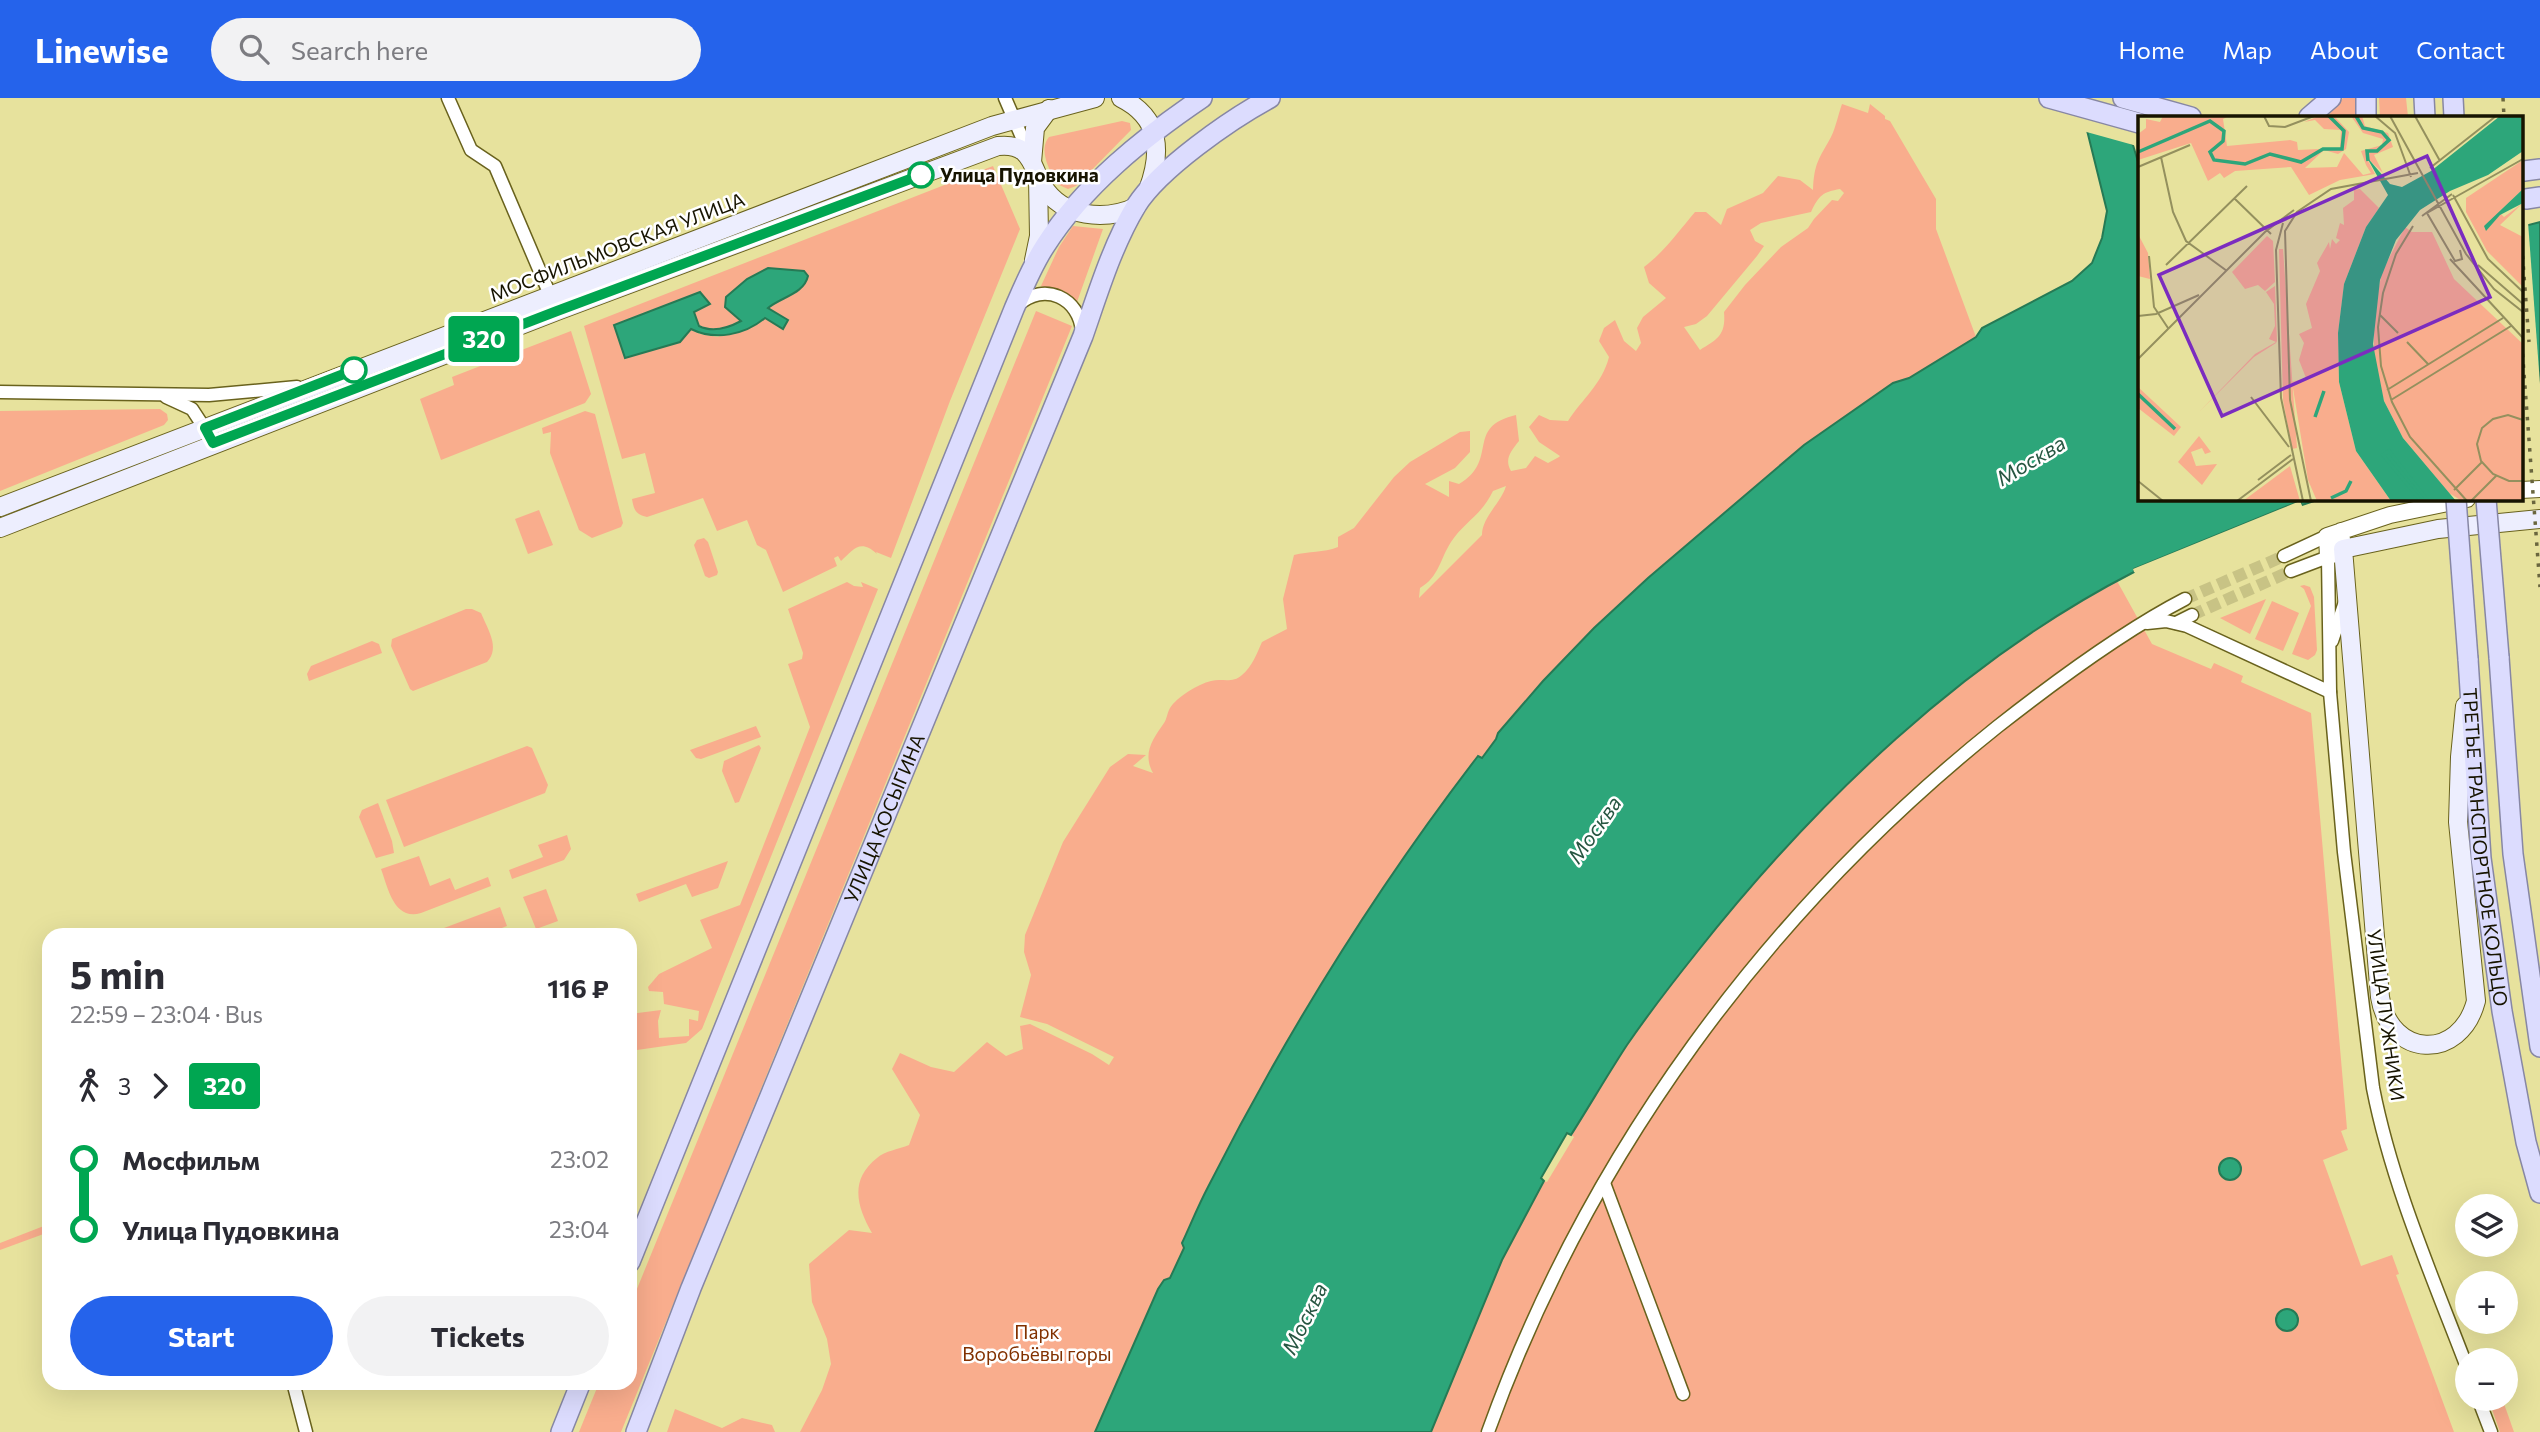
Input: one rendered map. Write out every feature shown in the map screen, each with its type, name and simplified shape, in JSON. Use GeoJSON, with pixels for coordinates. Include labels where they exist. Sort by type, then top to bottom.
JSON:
{"type":"FeatureCollection","features":[{"type":"Feature","properties":{"kind":"main road","name":"МОСФИЛЬМОВСКАЯ УЛИЦА"},"geometry":{"type":"LineString","coordinates":[[0,507],[209,435],[554,303],[1013,119],[1095,98]]}},
{"type":"Feature","properties":{"kind":"main road"},"geometry":{"type":"LineString","coordinates":[[1121,98],[1136,107],[1153,131]]}},
{"type":"Feature","properties":{"kind":"main road"},"geometry":{"type":"LineString","coordinates":[[637,1245],[1033,267],[1053,233],[1090,189],[1153,131],[1202,98]]}},
{"type":"Feature","properties":{"kind":"main road","name":"УЛИЦА КОСЫГИНА"},"geometry":{"type":"LineString","coordinates":[[636,1432],[696,1276],[1083,336],[1115,250],[1136,206],[1148,190],[1228,123],[1270,98]]}},
{"type":"Feature","properties":{"kind":"main road"},"geometry":{"type":"LineString","coordinates":[[2123,98],[2187,116]]}},
{"type":"Feature","properties":{"kind":"main road"},"geometry":{"type":"LineString","coordinates":[[2310,116],[2331,98]]}},
{"type":"Feature","properties":{"kind":"main road"},"geometry":{"type":"LineString","coordinates":[[2367,98],[2367,116]]}},
{"type":"Feature","properties":{"kind":"main road"},"geometry":{"type":"LineString","coordinates":[[2424,98],[2426,116]]}},
{"type":"Feature","properties":{"kind":"main road"},"geometry":{"type":"LineString","coordinates":[[2453,98],[2454,116]]}},
{"type":"Feature","properties":{"kind":"main road"},"geometry":{"type":"LineString","coordinates":[[2056,100],[2138,123]]}},
{"type":"Feature","properties":{"kind":"main road"},"geometry":{"type":"LineString","coordinates":[[1033,267],[1039,236],[1035,128],[1049,109]]}},
{"type":"Feature","properties":{"kind":"main road","name":"УЛИЦА КОСЫГИНА"},"geometry":{"type":"LineString","coordinates":[[1148,190],[1158,160],[1153,131]]}},
{"type":"Feature","properties":{"kind":"main road","name":"МОСФИЛЬМОВСКАЯ УЛИЦА"},"geometry":{"type":"LineString","coordinates":[[0,528],[314,386],[998,146],[1016,147],[1024,152],[1035,169]]}},
{"type":"Feature","properties":{"kind":"main road"},"geometry":{"type":"LineString","coordinates":[[1035,169],[1050,195],[1072,210],[1104,215],[1136,206]]}},
{"type":"Feature","properties":{"kind":"main road","name":"ТРЕТЬЕ ТРАНСПОРТНОЕ КОЛЬЦО"},"geometry":{"type":"LineString","coordinates":[[2456,500],[2481,858],[2498,986],[2526,1143],[2540,1193]]}},
{"type":"Feature","properties":{"kind":"main road","name":"ТРЕТЬЕ ТРАНСПОРТНОЕ КОЛЬЦО"},"geometry":{"type":"LineString","coordinates":[[2486,500],[2513,854],[2540,1047]]}},
{"type":"Feature","properties":{"kind":"main road"},"geometry":{"type":"LineString","coordinates":[[2469,670],[2460,757],[2458,822],[2476,1001],[2465,1028],[2448,1041],[2431,1045],[2413,1042],[2398,1035],[2384,1015],[2380,997],[2346,597],[2335,553],[2438,529],[2540,519]]}},
{"type":"Feature","properties":{"kind":"main road"},"geometry":{"type":"LineString","coordinates":[[561,1432],[578,1390]]}},
{"type":"Feature","properties":{"kind":"street"},"geometry":{"type":"LineString","coordinates":[[448,98],[471,150],[495,166],[554,303]]}},
{"type":"Feature","properties":{"kind":"street"},"geometry":{"type":"LineString","coordinates":[[1005,98],[1035,169]]}},
{"type":"Feature","properties":{"kind":"street"},"geometry":{"type":"LineString","coordinates":[[1014,309],[1033,295],[1046,293],[1059,296],[1077,313],[1083,336]]}},
{"type":"Feature","properties":{"kind":"street"},"geometry":{"type":"LineString","coordinates":[[0,392],[163,396],[244,393],[314,386]]}},
{"type":"Feature","properties":{"kind":"street"},"geometry":{"type":"LineString","coordinates":[[163,396],[192,409],[209,435]]}},
{"type":"Feature","properties":{"kind":"street"},"geometry":{"type":"LineString","coordinates":[[2522,490],[2540,489]]}},
{"type":"Feature","properties":{"kind":"street"},"geometry":{"type":"LineString","coordinates":[[2284,556],[2390,514],[2462,500]]}},
{"type":"Feature","properties":{"kind":"street"},"geometry":{"type":"LineString","coordinates":[[2291,571],[2335,553],[2334,534]]}},
{"type":"Feature","properties":{"kind":"street","name":"УЛИЦА ЛУЖНИКИ"},"geometry":{"type":"LineString","coordinates":[[2335,553],[2329,651],[2330,692],[2344,852],[2376,1104],[2405,1201],[2460,1348]]}},
{"type":"Feature","properties":{"kind":"street","name":"УЛИЦА ЛУЖНИКИ"},"geometry":{"type":"LineString","coordinates":[[2329,651],[2346,597]]}},
{"type":"Feature","properties":{"kind":"street"},"geometry":{"type":"LineString","coordinates":[[1488,1432],[1532,1323],[1584,1218],[1663,1086],[1756,961],[1826,882],[1954,762],[2046,689],[2144,623],[2185,599]]}},
{"type":"Feature","properties":{"kind":"street"},"geometry":{"type":"LineString","coordinates":[[2176,623],[2192,615]]}},
{"type":"Feature","properties":{"kind":"street"},"geometry":{"type":"LineString","coordinates":[[2144,623],[2176,623],[2206,633],[2330,692]]}},
{"type":"Feature","properties":{"kind":"street"},"geometry":{"type":"LineString","coordinates":[[1604,1183],[1683,1394]]}},
{"type":"Feature","properties":{"kind":"street"},"geometry":{"type":"LineString","coordinates":[[295,1390],[306,1432]]}},
{"type":"Feature","properties":{"kind":"street"},"geometry":{"type":"LineString","coordinates":[[2483,1411],[2490,1432]]}},
{"type":"Feature","properties":{"kind":"green space"},"geometry":{"type":"Polygon","coordinates":[[[2343,98],[2356,98],[2356,116],[2328,116],[2343,98]]]}},
{"type":"Feature","properties":{"kind":"green space"},"geometry":{"type":"Polygon","coordinates":[[[2379,98],[2406,98],[2408,116],[2380,116],[2379,98]]]}},
{"type":"Feature","properties":{"kind":"green space","name":"Парк Воробьёвы горы"},"geometry":{"type":"Polygon","coordinates":[[[1842,104],[1868,113],[1870,104],[1890,121],[1936,199],[1936,229],[1976,337],[1909,378],[1893,383],[1804,445],[1648,578],[1594,628],[1498,733],[1482,758],[1478,756],[1368,911],[1268,1075],[1204,1194],[1170,1278],[1157,1290],[1095,1432],[800,1432],[822,1390],[831,1364],[827,1339],[812,1302],[809,1264],[849,1230],[872,1233],[858,1194],[862,1175],[880,1156],[909,1145],[920,1115],[892,1069],[900,1053],[931,1067],[954,1072],[987,1042],[1006,1056],[1023,1049],[1020,1026],[1030,1024],[1109,1065],[1114,1057],[1047,1024],[1020,1017],[1031,975],[1024,952],[1025,935],[1063,842],[1110,767],[1128,754],[1146,755],[1133,766],[1153,773],[1149,759],[1150,747],[1173,704],[1206,683],[1238,678],[1246,672],[1262,642],[1287,629],[1283,599],[1294,555],[1338,547],[1338,537],[1354,528],[1394,477],[1410,462],[1460,432],[1470,431],[1470,452],[1455,468],[1425,484],[1449,497],[1449,481],[1459,484],[1471,475],[1478,465],[1491,427],[1500,420],[1516,415],[1519,441],[1508,459],[1511,471],[1526,468],[1535,456],[1548,463],[1559,457],[1539,442],[1529,427],[1539,415],[1550,420],[1568,421],[1606,367],[1609,357],[1599,341],[1604,328],[1615,320],[1624,341],[1636,351],[1641,343],[1637,328],[1643,317],[1666,298],[1649,283],[1644,267],[1695,212],[1706,212],[1721,225],[1727,209],[1763,193],[1778,176],[1800,180],[1813,190],[1816,167],[1833,133],[1842,104]],[[1840,189],[1822,195],[1811,212],[1761,223],[1750,230],[1755,241],[1764,246],[1707,316],[1696,324],[1684,327],[1700,350],[1720,336],[1724,326],[1724,312],[1745,285],[1781,247],[1808,228],[1832,200],[1838,201],[1844,193],[1840,189]],[[1506,486],[1493,491],[1483,507],[1456,535],[1431,579],[1420,588],[1419,598],[1482,535],[1485,522],[1506,486]]]}},
{"type":"Feature","properties":{"kind":"green space"},"geometry":{"type":"Polygon","coordinates":[[[1122,121],[1130,123],[1131,130],[1076,186],[1068,189],[1057,184],[1045,154],[1049,137],[1122,121]]]}},
{"type":"Feature","properties":{"kind":"green space"},"geometry":{"type":"Polygon","coordinates":[[[993,166],[1020,229],[950,401],[891,558],[866,547],[857,547],[841,561],[838,556],[834,558],[837,566],[783,592],[766,550],[757,545],[747,520],[717,531],[703,498],[647,517],[636,511],[632,499],[655,493],[645,453],[622,459],[584,326],[993,166]],[[768,268],[742,321],[725,327],[699,327],[694,312],[614,325],[691,329],[700,334],[718,337],[796,293],[804,271],[768,268]]]}},
{"type":"Feature","properties":{"kind":"green space"},"geometry":{"type":"Polygon","coordinates":[[[1073,226],[1103,229],[1077,302],[1041,286],[1059,247],[1073,226]]]}},
{"type":"Feature","properties":{"kind":"green space"},"geometry":{"type":"Polygon","coordinates":[[[1036,311],[1072,326],[621,1432],[579,1432],[596,1390],[637,1390],[637,1289],[1036,311]]]}},
{"type":"Feature","properties":{"kind":"green space"},"geometry":{"type":"Polygon","coordinates":[[[571,331],[591,394],[585,403],[441,460],[420,399],[454,385],[452,377],[571,331]]]}},
{"type":"Feature","properties":{"kind":"green space"},"geometry":{"type":"Polygon","coordinates":[[[160,409],[167,414],[168,420],[164,425],[0,491],[0,411],[160,409]]]}},
{"type":"Feature","properties":{"kind":"green space"},"geometry":{"type":"Polygon","coordinates":[[[585,411],[595,414],[623,523],[621,527],[592,538],[579,530],[550,453],[551,432],[543,434],[542,428],[585,411]]]}},
{"type":"Feature","properties":{"kind":"green space"},"geometry":{"type":"Polygon","coordinates":[[[539,510],[553,545],[528,554],[515,519],[539,510]]]}},
{"type":"Feature","properties":{"kind":"green space"},"geometry":{"type":"Polygon","coordinates":[[[704,538],[708,542],[718,572],[709,578],[705,576],[694,545],[697,540],[704,538]]]}},
{"type":"Feature","properties":{"kind":"green space"},"geometry":{"type":"Polygon","coordinates":[[[2117,581],[2152,644],[2211,669],[2214,663],[2243,676],[2241,682],[2311,713],[2347,1129],[2341,1131],[2348,1150],[2323,1160],[2361,1266],[2392,1255],[2399,1274],[2396,1275],[2454,1432],[1431,1432],[1502,1260],[1544,1181],[1547,1182],[1574,1137],[1571,1135],[1621,1056],[1708,936],[1798,834],[1895,740],[2014,645],[2117,581]]]}},
{"type":"Feature","properties":{"kind":"green space"},"geometry":{"type":"Polygon","coordinates":[[[847,582],[863,587],[861,582],[878,589],[702,1029],[686,1043],[637,1050],[637,1013],[661,1010],[658,1021],[659,1038],[689,1036],[689,1019],[698,1021],[699,1011],[664,1004],[663,992],[649,991],[648,987],[659,974],[712,948],[700,920],[740,905],[810,727],[788,664],[802,659],[803,653],[788,609],[847,582]]]}},
{"type":"Feature","properties":{"kind":"green space"},"geometry":{"type":"Polygon","coordinates":[[[2300,586],[2310,587],[2314,597],[2317,650],[2308,660],[2292,654],[2311,606],[2300,586]]]}},
{"type":"Feature","properties":{"kind":"green space"},"geometry":{"type":"Polygon","coordinates":[[[2266,599],[2250,634],[2220,618],[2266,599]]]}},
{"type":"Feature","properties":{"kind":"green space"},"geometry":{"type":"Polygon","coordinates":[[[2272,601],[2299,613],[2283,651],[2255,639],[2272,601]]]}},
{"type":"Feature","properties":{"kind":"green space"},"geometry":{"type":"Polygon","coordinates":[[[466,609],[481,613],[492,638],[493,651],[487,662],[413,691],[410,689],[391,646],[392,639],[466,609]]]}},
{"type":"Feature","properties":{"kind":"green space"},"geometry":{"type":"Polygon","coordinates":[[[372,641],[379,644],[382,653],[309,681],[307,674],[311,666],[372,641]]]}},
{"type":"Feature","properties":{"kind":"green space"},"geometry":{"type":"Polygon","coordinates":[[[756,726],[761,737],[701,759],[696,758],[690,750],[756,726]]]}},
{"type":"Feature","properties":{"kind":"green space"},"geometry":{"type":"Polygon","coordinates":[[[759,745],[761,748],[739,802],[735,803],[722,771],[724,761],[759,745]]]}},
{"type":"Feature","properties":{"kind":"green space"},"geometry":{"type":"Polygon","coordinates":[[[527,746],[532,748],[548,785],[545,793],[404,847],[386,800],[527,746]]]}},
{"type":"Feature","properties":{"kind":"green space"},"geometry":{"type":"Polygon","coordinates":[[[378,803],[394,853],[376,858],[359,817],[362,810],[378,803]]]}},
{"type":"Feature","properties":{"kind":"green space"},"geometry":{"type":"Polygon","coordinates":[[[567,835],[571,849],[564,860],[512,879],[509,870],[543,857],[538,845],[567,835]]]}},
{"type":"Feature","properties":{"kind":"green space"},"geometry":{"type":"Polygon","coordinates":[[[419,856],[430,886],[450,878],[455,890],[488,877],[491,886],[421,913],[404,912],[394,901],[381,869],[419,856]]]}},
{"type":"Feature","properties":{"kind":"green space"},"geometry":{"type":"Polygon","coordinates":[[[728,861],[718,888],[692,897],[686,884],[639,902],[636,894],[728,861]]]}},
{"type":"Feature","properties":{"kind":"green space"},"geometry":{"type":"Polygon","coordinates":[[[546,889],[558,921],[536,928],[523,897],[546,889]]]}},
{"type":"Feature","properties":{"kind":"green space"},"geometry":{"type":"Polygon","coordinates":[[[500,907],[507,926],[502,928],[444,928],[500,907]]]}},
{"type":"Feature","properties":{"kind":"green space"},"geometry":{"type":"Polygon","coordinates":[[[42,1227],[42,1235],[0,1250],[0,1243],[42,1227]]]}},
{"type":"Feature","properties":{"kind":"green space"},"geometry":{"type":"Polygon","coordinates":[[[675,1409],[722,1428],[742,1418],[772,1425],[775,1432],[667,1432],[675,1409]]]}},
{"type":"Feature","properties":{"kind":"green space"},"geometry":{"type":"Polygon","coordinates":[[[2493,1411],[2507,1411],[2514,1432],[2500,1432],[2493,1411]]]}},
{"type":"Feature","properties":{"kind":"water","name":"Москва"},"geometry":{"type":"Polygon","coordinates":[[[2079,98],[2133,145],[2138,162],[2138,500],[2317,500],[2302,505],[2300,501],[2134,569],[2134,572],[2071,607],[1952,691],[1842,789],[1791,842],[1670,986],[1627,1045],[1571,1135],[1567,1133],[1541,1178],[1544,1181],[1502,1260],[1431,1432],[1095,1432],[1158,1289],[1164,1280],[1170,1278],[1201,1201],[1268,1074],[1333,965],[1403,858],[1478,756],[1482,758],[1498,733],[1594,628],[1648,578],[1804,445],[1893,383],[1909,378],[1976,337],[1982,328],[2072,281],[2092,263],[2102,238],[2107,211],[2079,98]]]}},
{"type":"Feature","properties":{"kind":"water"},"geometry":{"type":"Polygon","coordinates":[[[2540,222],[2540,457],[2522,458],[2522,227],[2540,222]]]}},
{"type":"Feature","properties":{"kind":"water"},"geometry":{"type":"Polygon","coordinates":[[[768,268],[804,271],[808,276],[797,291],[768,308],[788,320],[783,329],[765,318],[748,329],[730,334],[710,335],[691,329],[680,342],[625,358],[614,325],[700,292],[710,304],[694,312],[699,326],[720,329],[731,326],[741,321],[725,307],[726,297],[747,279],[768,268]]]}},
{"type":"Feature","properties":{"kind":"water"},"geometry":{"type":"Polygon","coordinates":[[[2230,1158],[2238,1161],[2241,1169],[2238,1177],[2230,1180],[2222,1177],[2219,1169],[2222,1161],[2230,1158]]]}},
{"type":"Feature","properties":{"kind":"water"},"geometry":{"type":"Polygon","coordinates":[[[2287,1309],[2295,1312],[2298,1320],[2295,1328],[2287,1331],[2279,1328],[2276,1320],[2279,1312],[2287,1309]]]}},
{"type":"Feature","properties":{"kind":"pier"},"geometry":{"type":"Polygon","coordinates":[[[2075,98],[2125,98],[2137,146],[2083,131],[2075,98]]]}},
{"type":"Feature","properties":{"kind":"pier"},"geometry":{"type":"Polygon","coordinates":[[[2528,222],[2540,384],[2540,460],[2523,462],[2522,446],[2522,223],[2528,222]]]}},
{"type":"Feature","properties":{"kind":"pier"},"geometry":{"type":"Polygon","coordinates":[[[2300,501],[2303,508],[2298,506],[2137,571],[2137,574],[2134,572],[2133,569],[2300,501]]]}},
{"type":"Feature","properties":{"kind":"tunnel"},"geometry":{"type":"LineString","coordinates":[[2185,599],[2284,556]]}},
{"type":"Feature","properties":{"kind":"tunnel"},"geometry":{"type":"LineString","coordinates":[[2192,615],[2291,571]]}},
{"type":"Feature","properties":{"kind":"railway"},"geometry":{"type":"LineString","coordinates":[[2503,98],[2504,116]]}},
{"type":"Feature","properties":{"kind":"railway"},"geometry":{"type":"LineString","coordinates":[[2522,248],[2529,342]]}},
{"type":"Feature","properties":{"kind":"railway"},"geometry":{"type":"LineString","coordinates":[[2522,346],[2540,587]]}},
{"type":"Feature","properties":{"kind":"bus line","name":"320"},"geometry":{"type":"LineString","coordinates":[[354,370],[205,428],[213,443],[921,175]]}},
{"type":"Feature","properties":{"kind":"place","name":"Улица Пудовкина"},"geometry":{"type":"Point","coordinates":[921,175]}}]}
